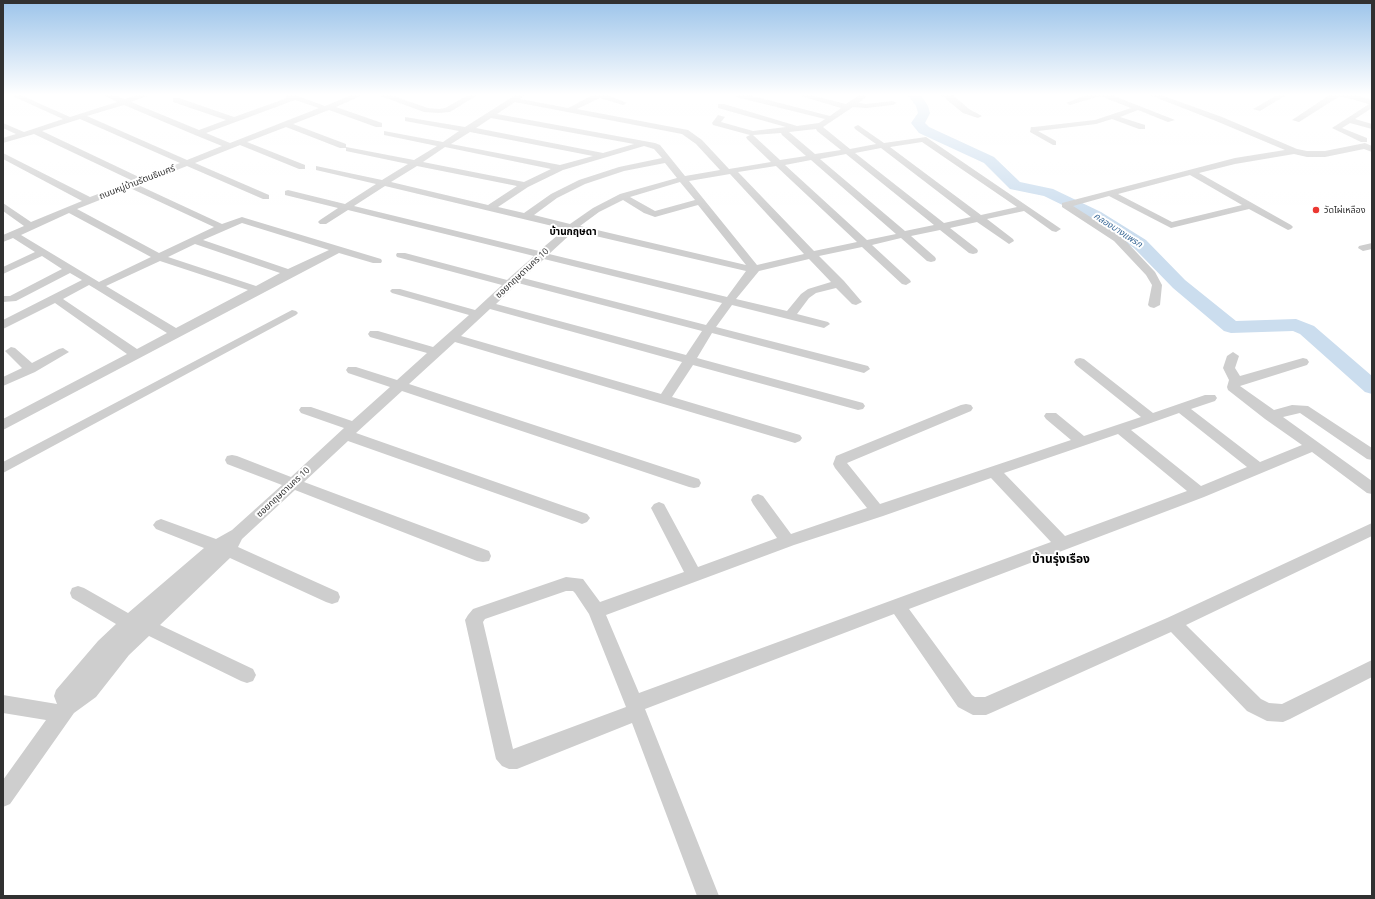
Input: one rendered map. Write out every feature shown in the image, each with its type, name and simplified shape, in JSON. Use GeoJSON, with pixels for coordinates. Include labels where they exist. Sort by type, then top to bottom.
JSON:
{"type":"FeatureCollection","features":[{"type":"Feature","properties":{"kind":"street"},"geometry":{"type":"LineString","coordinates":[[3,141],[17,136]]}},
{"type":"Feature","properties":{"kind":"street"},"geometry":{"type":"LineString","coordinates":[[46,136],[141,181]]}},
{"type":"Feature","properties":{"kind":"street"},"geometry":{"type":"LineString","coordinates":[[125,136],[266,197]]}},
{"type":"Feature","properties":{"kind":"street"},"geometry":{"type":"LineString","coordinates":[[205,136],[230,146]]}},
{"type":"Feature","properties":{"kind":"street","name":"ถนนหมู่บ้านรัตนธิเบศร์"},"geometry":{"type":"LineString","coordinates":[[8,236],[70,209],[255,136]]}},
{"type":"Feature","properties":{"kind":"street"},"geometry":{"type":"LineString","coordinates":[[317,136],[346,147],[415,163],[525,185]]}},
{"type":"Feature","properties":{"kind":"street"},"geometry":{"type":"LineString","coordinates":[[401,136],[560,168]]}},
{"type":"Feature","properties":{"kind":"street"},"geometry":{"type":"LineString","coordinates":[[324,222],[458,136]]}},
{"type":"Feature","properties":{"kind":"street"},"geometry":{"type":"LineString","coordinates":[[499,136],[603,155]]}},
{"type":"Feature","properties":{"kind":"street"},"geometry":{"type":"LineString","coordinates":[[607,136],[646,143],[657,147],[754,269]]}},
{"type":"Feature","properties":{"kind":"street"},"geometry":{"type":"LineString","coordinates":[[691,136],[699,142],[840,283],[856,302]]}},
{"type":"Feature","properties":{"kind":"street"},"geometry":{"type":"LineString","coordinates":[[789,136],[931,259]]}},
{"type":"Feature","properties":{"kind":"street"},"geometry":{"type":"LineString","coordinates":[[829,136],[973,251]]}},
{"type":"Feature","properties":{"kind":"street"},"geometry":{"type":"LineString","coordinates":[[869,136],[1009,241]]}},
{"type":"Feature","properties":{"kind":"street"},"geometry":{"type":"LineString","coordinates":[[1041,136],[1053,143]]}},
{"type":"Feature","properties":{"kind":"street"},"geometry":{"type":"LineString","coordinates":[[1259,136],[1294,151],[1313,155],[1365,146],[1372,149]]}},
{"type":"Feature","properties":{"kind":"street"},"geometry":{"type":"LineString","coordinates":[[1355,136],[1364,140]]}},
{"type":"Feature","properties":{"kind":"street"},"geometry":{"type":"LineString","coordinates":[[750,137],[780,163],[906,282]]}},
{"type":"Feature","properties":{"kind":"street","name":"ซอยกฤษดานคร 10"},"geometry":{"type":"LineString","coordinates":[[3,797],[65,710],[89,691],[123,649],[138,624],[351,431],[540,255],[572,227],[596,210],[623,196],[682,179],[923,139],[1026,208]]}},
{"type":"Feature","properties":{"kind":"street"},"geometry":{"type":"LineString","coordinates":[[240,142],[302,167]]}},
{"type":"Feature","properties":{"kind":"street"},"geometry":{"type":"LineString","coordinates":[[490,208],[525,185],[560,168],[646,143]]}},
{"type":"Feature","properties":{"kind":"street"},"geometry":{"type":"LineString","coordinates":[[1154,305],[1157,285],[1151,274],[1118,239],[1065,204],[1111,194],[1235,161],[1294,151]]}},
{"type":"Feature","properties":{"kind":"street"},"geometry":{"type":"LineString","coordinates":[[3,156],[90,201]]}},
{"type":"Feature","properties":{"kind":"street"},"geometry":{"type":"LineString","coordinates":[[527,216],[554,196],[582,182],[622,169],[667,160]]}},
{"type":"Feature","properties":{"kind":"street"},"geometry":{"type":"LineString","coordinates":[[319,168],[754,269],[1026,208],[1056,229]]}},
{"type":"Feature","properties":{"kind":"street"},"geometry":{"type":"LineString","coordinates":[[1191,172],[1248,206],[1288,227]]}},
{"type":"Feature","properties":{"kind":"street"},"geometry":{"type":"LineString","coordinates":[[130,185],[222,227]]}},
{"type":"Feature","properties":{"kind":"street"},"geometry":{"type":"LineString","coordinates":[[288,193],[728,302],[824,324]]}},
{"type":"Feature","properties":{"kind":"street"},"geometry":{"type":"LineString","coordinates":[[1111,194],[1170,225],[1248,206]]}},
{"type":"Feature","properties":{"kind":"street"},"geometry":{"type":"LineString","coordinates":[[623,196],[647,211],[655,214],[701,201]]}},
{"type":"Feature","properties":{"kind":"street"},"geometry":{"type":"LineString","coordinates":[[3,206],[30,226]]}},
{"type":"Feature","properties":{"kind":"street"},"geometry":{"type":"LineString","coordinates":[[70,209],[160,257],[258,290]]}},
{"type":"Feature","properties":{"kind":"street"},"geometry":{"type":"LineString","coordinates":[[3,325],[54,298],[160,257],[193,240],[237,221],[247,221],[377,261]]}},
{"type":"Feature","properties":{"kind":"street"},"geometry":{"type":"LineString","coordinates":[[8,236],[42,252],[177,334]]}},
{"type":"Feature","properties":{"kind":"street"},"geometry":{"type":"LineString","coordinates":[[193,240],[289,273]]}},
{"type":"Feature","properties":{"kind":"street"},"geometry":{"type":"LineString","coordinates":[[3,425],[136,354],[177,334],[289,273],[338,249]]}},
{"type":"Feature","properties":{"kind":"street"},"geometry":{"type":"LineString","coordinates":[[3,271],[42,252]]}},
{"type":"Feature","properties":{"kind":"street"},"geometry":{"type":"LineString","coordinates":[[401,255],[513,281],[864,368]]}},
{"type":"Feature","properties":{"kind":"street"},"geometry":{"type":"LineString","coordinates":[[3,299],[12,299],[70,269]]}},
{"type":"Feature","properties":{"kind":"street"},"geometry":{"type":"LineString","coordinates":[[665,399],[709,329],[754,269]]}},
{"type":"Feature","properties":{"kind":"street"},"geometry":{"type":"LineString","coordinates":[[788,316],[804,296],[840,283]]}},
{"type":"Feature","properties":{"kind":"street"},"geometry":{"type":"LineString","coordinates":[[396,291],[476,314]]}},
{"type":"Feature","properties":{"kind":"street"},"geometry":{"type":"LineString","coordinates":[[54,298],[136,354]]}},
{"type":"Feature","properties":{"kind":"street"},"geometry":{"type":"LineString","coordinates":[[488,305],[858,406]]}},
{"type":"Feature","properties":{"kind":"street"},"geometry":{"type":"LineString","coordinates":[[3,468],[292,313]]}},
{"type":"Feature","properties":{"kind":"street"},"geometry":{"type":"LineString","coordinates":[[374,334],[436,352]]}},
{"type":"Feature","properties":{"kind":"street"},"geometry":{"type":"LineString","coordinates":[[452,337],[795,438]]}},
{"type":"Feature","properties":{"kind":"street"},"geometry":{"type":"LineString","coordinates":[[11,351],[31,369]]}},
{"type":"Feature","properties":{"kind":"street"},"geometry":{"type":"LineString","coordinates":[[3,382],[63,352]]}},
{"type":"Feature","properties":{"kind":"street"},"geometry":{"type":"LineString","coordinates":[[1233,356],[1229,368],[1232,376],[1238,381]]}},
{"type":"Feature","properties":{"kind":"street"},"geometry":{"type":"LineString","coordinates":[[1080,362],[1151,418]]}},
{"type":"Feature","properties":{"kind":"street"},"geometry":{"type":"LineString","coordinates":[[1303,362],[1234,382],[1233,387],[1270,416],[1372,489]]}},
{"type":"Feature","properties":{"kind":"street"},"geometry":{"type":"LineString","coordinates":[[352,370],[694,483]]}},
{"type":"Feature","properties":{"kind":"street"},"geometry":{"type":"LineString","coordinates":[[596,611],[788,541],[878,512],[1081,441],[1210,398]]}},
{"type":"Feature","properties":{"kind":"street"},"geometry":{"type":"LineString","coordinates":[[878,512],[840,464],[841,460],[966,408]]}},
{"type":"Feature","properties":{"kind":"street"},"geometry":{"type":"LineString","coordinates":[[1181,408],[1259,469]]}},
{"type":"Feature","properties":{"kind":"street"},"geometry":{"type":"LineString","coordinates":[[1270,416],[1292,409],[1303,409],[1372,455]]}},
{"type":"Feature","properties":{"kind":"street"},"geometry":{"type":"LineString","coordinates":[[306,410],[351,431],[582,518]]}},
{"type":"Feature","properties":{"kind":"street"},"geometry":{"type":"LineString","coordinates":[[1051,416],[1081,441]]}},
{"type":"Feature","properties":{"kind":"street"},"geometry":{"type":"LineString","coordinates":[[1120,428],[1199,493]]}},
{"type":"Feature","properties":{"kind":"street"},"geometry":{"type":"LineString","coordinates":[[708,896],[636,708],[596,611],[581,588],[573,583],[479,614],[474,620],[502,752],[509,759],[517,759],[636,708],[1062,543],[1199,493],[1312,446]]}},
{"type":"Feature","properties":{"kind":"street"},"geometry":{"type":"LineString","coordinates":[[232,460],[294,482],[483,556]]}},
{"type":"Feature","properties":{"kind":"street"},"geometry":{"type":"LineString","coordinates":[[994,472],[1062,543]]}},
{"type":"Feature","properties":{"kind":"street"},"geometry":{"type":"LineString","coordinates":[[758,500],[788,541]]}},
{"type":"Feature","properties":{"kind":"street"},"geometry":{"type":"LineString","coordinates":[[659,508],[694,575]]}},
{"type":"Feature","properties":{"kind":"street"},"geometry":{"type":"LineString","coordinates":[[161,525],[223,548],[332,597]]}},
{"type":"Feature","properties":{"kind":"street"},"geometry":{"type":"LineString","coordinates":[[898,606],[965,701],[974,706],[986,706],[1173,623],[1372,529]]}},
{"type":"Feature","properties":{"kind":"street"},"geometry":{"type":"LineString","coordinates":[[78,592],[138,624],[247,676]]}},
{"type":"Feature","properties":{"kind":"street"},"geometry":{"type":"LineString","coordinates":[[1173,623],[1254,705],[1267,712],[1283,713],[1372,668]]}},
{"type":"Feature","properties":{"kind":"street"},"geometry":{"type":"LineString","coordinates":[[3,704],[65,710]]}},
{"type":"Feature","properties":{"kind":"waterway","name":"คลองบางแพรก"},"geometry":{"type":"LineString","coordinates":[[938,136],[989,160],[1015,186],[1048,192],[1095,215],[1140,244],[1179,284],[1231,327],[1296,325],[1307,330],[1372,387]]}},
{"type":"Feature","properties":{"kind":"place","name":"วัดไผ่เหลือง"},"geometry":{"type":"Point","coordinates":[1316,210]}},
{"type":"Feature","properties":{"kind":"district","name":"บ้านกฤษดา"},"geometry":{"type":"Point","coordinates":[573,232]}},
{"type":"Feature","properties":{"kind":"district","name":"บ้านรุ่งเรือง"},"geometry":{"type":"Point","coordinates":[1061,559]}}]}
